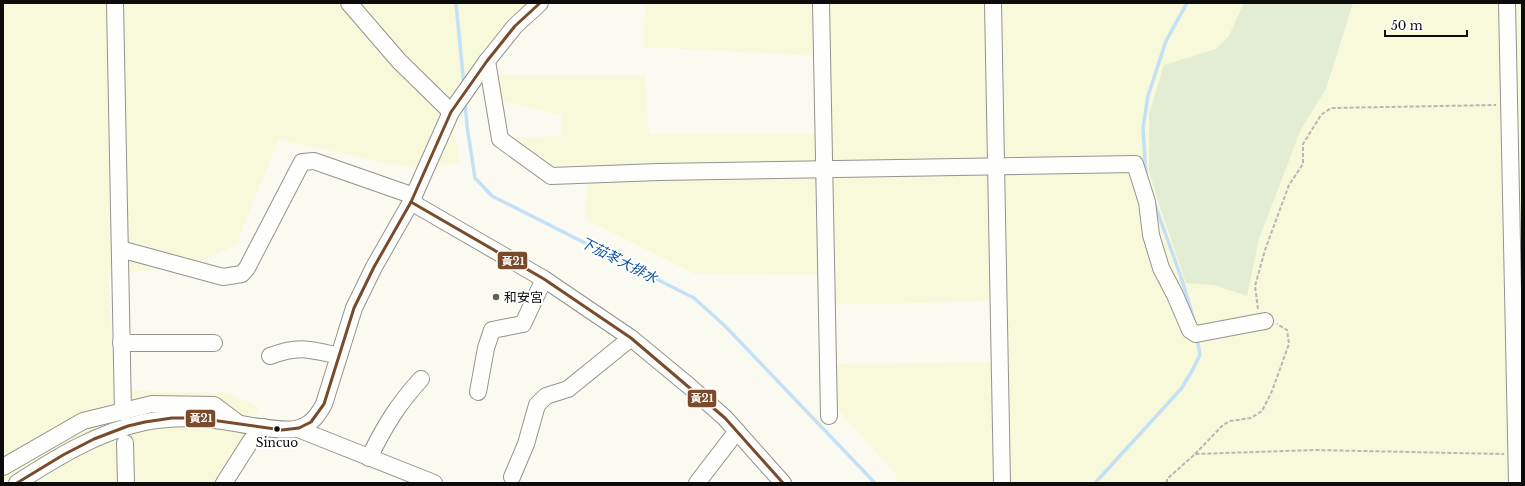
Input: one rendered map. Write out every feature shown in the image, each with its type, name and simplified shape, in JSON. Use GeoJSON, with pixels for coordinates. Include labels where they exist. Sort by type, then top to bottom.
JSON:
{"type":"FeatureCollection","features":[{"type":"Feature","properties":{"kind":"street"},"geometry":{"type":"LineString","coordinates":[[115,3],[123,412]]}},
{"type":"Feature","properties":{"kind":"street"},"geometry":{"type":"LineString","coordinates":[[349,3],[399,60],[451,112]]}},
{"type":"Feature","properties":{"kind":"street"},"geometry":{"type":"LineString","coordinates":[[17,483],[54,459],[88,441],[145,422],[182,417],[285,430],[298,429],[311,423],[324,404],[354,308],[374,267],[412,199],[451,112],[515,26],[540,3]]}},
{"type":"Feature","properties":{"kind":"street"},"geometry":{"type":"LineString","coordinates":[[820,3],[829,416]]}},
{"type":"Feature","properties":{"kind":"street"},"geometry":{"type":"LineString","coordinates":[[993,3],[1002,483]]}},
{"type":"Feature","properties":{"kind":"street"},"geometry":{"type":"LineString","coordinates":[[1507,3],[1517,483]]}},
{"type":"Feature","properties":{"kind":"street"},"geometry":{"type":"LineString","coordinates":[[487,62],[500,139],[551,176],[659,172],[1135,164],[1147,202],[1151,235],[1161,268],[1175,295],[1190,330],[1196,334],[1265,321]]}},
{"type":"Feature","properties":{"kind":"street"},"geometry":{"type":"LineString","coordinates":[[120,249],[223,277],[242,274],[247,268],[302,162],[314,161],[412,199],[544,279],[631,338],[690,386],[726,418],[783,483]]}},
{"type":"Feature","properties":{"kind":"street"},"geometry":{"type":"LineString","coordinates":[[478,392],[486,348],[492,330],[523,324],[544,279]]}},
{"type":"Feature","properties":{"kind":"street"},"geometry":{"type":"LineString","coordinates":[[512,477],[526,444],[537,406],[546,396],[568,389],[631,338]]}},
{"type":"Feature","properties":{"kind":"street"},"geometry":{"type":"LineString","coordinates":[[121,343],[214,343]]}},
{"type":"Feature","properties":{"kind":"street"},"geometry":{"type":"LineString","coordinates":[[270,356],[299,348],[339,356]]}},
{"type":"Feature","properties":{"kind":"street"},"geometry":{"type":"LineString","coordinates":[[369,458],[386,425],[404,399],[421,379]]}},
{"type":"Feature","properties":{"kind":"street"},"geometry":{"type":"LineString","coordinates":[[3,467],[83,421],[152,404],[214,405],[239,424]]}},
{"type":"Feature","properties":{"kind":"street"},"geometry":{"type":"LineString","coordinates":[[224,483],[250,442],[263,427]]}},
{"type":"Feature","properties":{"kind":"street"},"geometry":{"type":"LineString","coordinates":[[298,429],[434,483]]}},
{"type":"Feature","properties":{"kind":"street"},"geometry":{"type":"LineString","coordinates":[[697,483],[737,431]]}},
{"type":"Feature","properties":{"kind":"street"},"geometry":{"type":"LineString","coordinates":[[125,443],[126,483]]}},
{"type":"Feature","properties":{"kind":"path"},"geometry":{"type":"LineString","coordinates":[[1167,483],[1167,479],[1223,424],[1230,421],[1252,418],[1262,411],[1272,391],[1289,344],[1287,330],[1278,324],[1265,321],[1257,307],[1255,286],[1265,250],[1289,185],[1303,164],[1303,144],[1321,115],[1331,108],[1509,105]]}},
{"type":"Feature","properties":{"kind":"path"},"geometry":{"type":"LineString","coordinates":[[1194,454],[1315,450],[1517,454]]}},
{"type":"Feature","properties":{"kind":"green space"},"geometry":{"type":"Polygon","coordinates":[[[3,3],[540,3],[449,103],[459,164],[450,163],[425,169],[384,163],[279,139],[236,245],[196,264],[108,275],[115,390],[230,394],[259,407],[228,470],[227,483],[3,483],[3,3]]]}},
{"type":"Feature","properties":{"kind":"green space"},"geometry":{"type":"Polygon","coordinates":[[[645,3],[1500,3],[1511,483],[900,483],[895,473],[831,402],[834,364],[993,362],[994,301],[828,305],[830,275],[695,274],[585,219],[588,174],[551,176],[500,139],[561,136],[561,115],[499,100],[495,75],[645,75],[649,134],[822,134],[821,56],[644,47],[645,3]]]}},
{"type":"Feature","properties":{"kind":"green space"},"geometry":{"type":"Polygon","coordinates":[[[1246,3],[1353,3],[1326,89],[1301,129],[1259,239],[1247,296],[1214,285],[1186,283],[1149,171],[1149,114],[1164,65],[1216,49],[1229,36],[1243,5],[1246,3]]]}},
{"type":"Feature","properties":{"kind":"green space"},"geometry":{"type":"Polygon","coordinates":[[[1508,3],[1522,3],[1522,483],[1508,3]]]}},
{"type":"Feature","properties":{"kind":"waterway","name":"下茄苳大排水"},"geometry":{"type":"LineString","coordinates":[[456,3],[464,86]]}},
{"type":"Feature","properties":{"kind":"waterway"},"geometry":{"type":"LineString","coordinates":[[1146,175],[1143,128],[1148,96],[1166,41],[1187,3]]}},
{"type":"Feature","properties":{"kind":"waterway","name":"下茄苳大排水"},"geometry":{"type":"LineString","coordinates":[[465,102],[475,178],[492,196],[694,298],[725,326],[875,483]]}},
{"type":"Feature","properties":{"kind":"waterway"},"geometry":{"type":"LineString","coordinates":[[1154,202],[1182,280],[1196,327]]}},
{"type":"Feature","properties":{"kind":"waterway"},"geometry":{"type":"LineString","coordinates":[[1095,483],[1181,389],[1200,355],[1197,338]]}},
{"type":"Feature","properties":{"kind":"transit line","name":"黃21"},"geometry":{"type":"LineString","coordinates":[[17,483],[63,455],[94,439],[128,426],[145,422],[172,418],[197,418],[282,430],[299,428],[311,422],[324,404],[354,308],[374,267],[411,202],[451,112],[487,61],[515,26],[540,3]]}},
{"type":"Feature","properties":{"kind":"transit line","name":"黃21"},"geometry":{"type":"LineString","coordinates":[[411,202],[544,279],[631,338],[725,418],[783,483]]}},
{"type":"Feature","properties":{"kind":"place","name":"和安宮"},"geometry":{"type":"Point","coordinates":[496,297]}},
{"type":"Feature","properties":{"kind":"place","name":"Sincuo"},"geometry":{"type":"Point","coordinates":[277,429]}}]}
